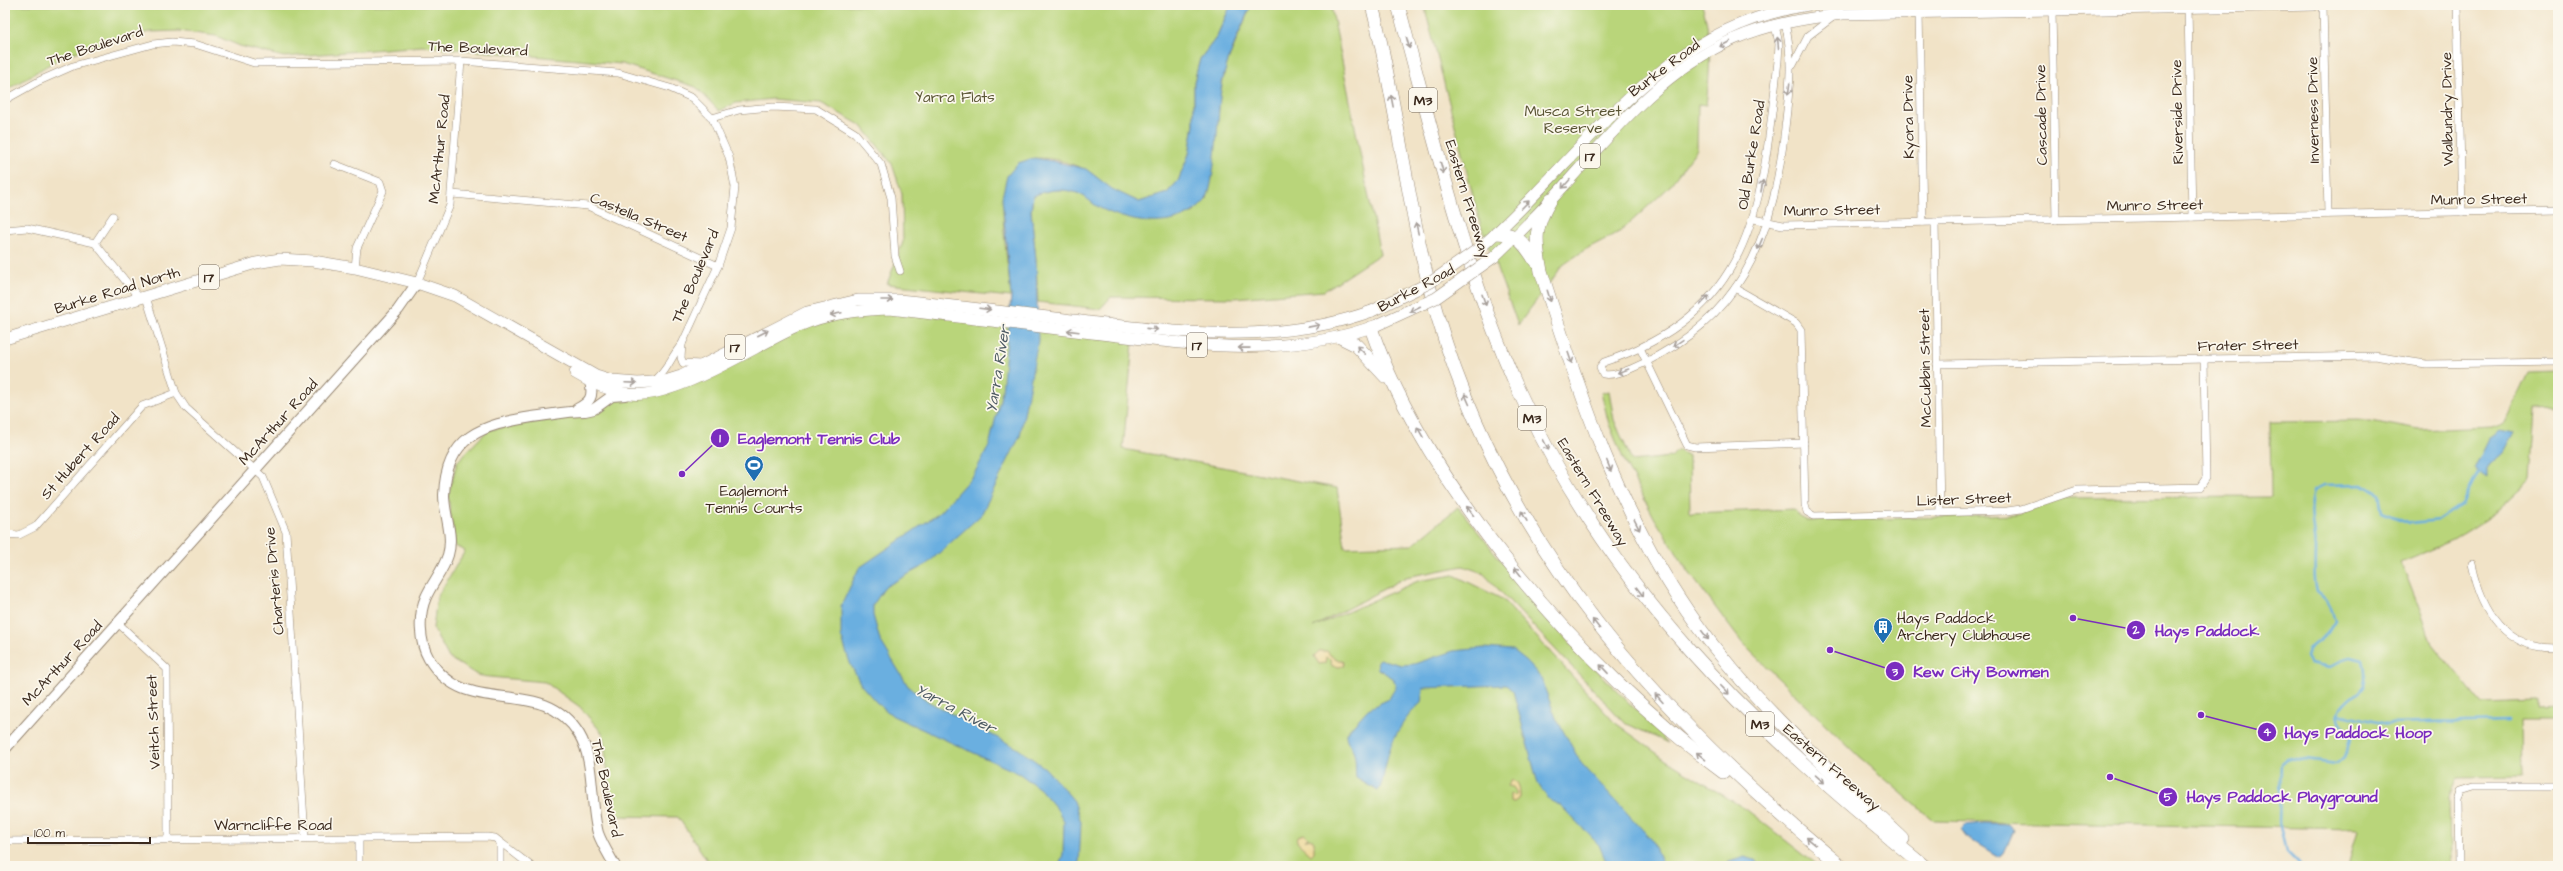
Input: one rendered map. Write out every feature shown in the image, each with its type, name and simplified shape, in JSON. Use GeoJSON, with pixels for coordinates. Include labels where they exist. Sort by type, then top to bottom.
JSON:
{"type":"FeatureCollection","features":[{"type":"Feature","properties":{"kind":"highway","name":"M3"},"geometry":{"type":"LineString","coordinates":[[1372,5],[1416,225],[1438,317],[1462,387],[1500,470],[1546,554],[1597,626],[1673,713],[1737,777],[1777,813],[1841,866]]}},
{"type":"Feature","properties":{"kind":"highway","name":"Eastern Freeway"},"geometry":{"type":"LineString","coordinates":[[1398,5],[1449,195],[1491,321],[1536,426],[1589,520],[1642,595],[1733,698],[1831,789],[1924,866]]}},
{"type":"Feature","properties":{"kind":"highway"},"geometry":{"type":"LineString","coordinates":[[1552,200],[1538,224],[1537,249],[1542,271],[1557,321],[1600,443],[1619,490],[1646,544],[1682,604],[1720,655],[1760,701],[1932,866]]}},
{"type":"Feature","properties":{"kind":"highway"},"geometry":{"type":"LineString","coordinates":[[1497,233],[1507,233],[1516,236],[1530,252],[1542,271]]}},
{"type":"Feature","properties":{"kind":"highway"},"geometry":{"type":"LineString","coordinates":[[1374,327],[1396,389],[1440,465],[1466,505],[1528,585],[1610,675],[1660,721],[1705,759],[1777,813]]}},
{"type":"Feature","properties":{"kind":"highway"},"geometry":{"type":"LineString","coordinates":[[1340,337],[1349,340],[1360,349],[1396,389]]}},
{"type":"Feature","properties":{"kind":"main road","name":"Burke Road"},"geometry":{"type":"LineString","coordinates":[[1112,330],[1207,334],[1276,332],[1310,327],[1369,312],[1431,282],[1464,260],[1497,233],[1617,109],[1673,60],[1715,34],[1775,8],[1808,5]]}},
{"type":"Feature","properties":{"kind":"main road","name":"Burke Road"},"geometry":{"type":"LineString","coordinates":[[1112,330],[1219,347],[1283,346],[1340,337],[1374,327],[1413,310],[1448,290],[1480,268],[1516,236],[1552,200],[1630,114],[1680,71],[1733,40],[1780,24],[1838,14],[1919,12],[1980,8],[2052,10],[2314,5]]}},
{"type":"Feature","properties":{"kind":"main road"},"geometry":{"type":"LineString","coordinates":[[1775,8],[1780,24]]}},
{"type":"Feature","properties":{"kind":"main road","name":"Burke Road North"},"geometry":{"type":"LineString","coordinates":[[5,339],[225,272],[280,259],[313,261],[355,268],[417,283],[455,296],[532,341],[546,346],[596,376],[625,383],[651,382],[681,376],[780,324],[833,304],[858,300],[898,300],[945,310]]}},
{"type":"Feature","properties":{"kind":"main road","name":"Burke Road North"},"geometry":{"type":"LineString","coordinates":[[532,341],[543,354],[590,382],[629,394],[669,388],[820,318],[858,310],[945,310]]}},
{"type":"Feature","properties":{"kind":"main road","name":"17"},"geometry":{"type":"LineString","coordinates":[[945,310],[1112,330]]}},
{"type":"Feature","properties":{"kind":"main road"},"geometry":{"type":"LineString","coordinates":[[1369,312],[1374,327]]}},
{"type":"Feature","properties":{"kind":"main road"},"geometry":{"type":"LineString","coordinates":[[1276,332],[1283,346]]}},
{"type":"Feature","properties":{"kind":"street","name":"Inverness Drive"},"geometry":{"type":"LineString","coordinates":[[2323,5],[2328,214]]}},
{"type":"Feature","properties":{"kind":"street","name":"Walbundry Drive"},"geometry":{"type":"LineString","coordinates":[[2457,5],[2462,212]]}},
{"type":"Feature","properties":{"kind":"street","name":"Riverside Drive"},"geometry":{"type":"LineString","coordinates":[[2188,7],[2192,217]]}},
{"type":"Feature","properties":{"kind":"street","name":"Cascade Drive"},"geometry":{"type":"LineString","coordinates":[[2052,10],[2056,220]]}},
{"type":"Feature","properties":{"kind":"street","name":"Kyora Drive"},"geometry":{"type":"LineString","coordinates":[[1919,12],[1923,222]]}},
{"type":"Feature","properties":{"kind":"street","name":"Old Burke Road"},"geometry":{"type":"LineString","coordinates":[[1780,24],[1778,61],[1762,186],[1754,219],[1737,258],[1716,289],[1686,319],[1640,348],[1604,362],[1600,370],[1603,374],[1609,375],[1647,361],[1671,348],[1702,324],[1735,288],[1751,262],[1768,222],[1779,173],[1792,68],[1808,36],[1838,14]]}},
{"type":"Feature","properties":{"kind":"street","name":"Old Burke Road"},"geometry":{"type":"LineString","coordinates":[[1780,24],[1792,68]]}},
{"type":"Feature","properties":{"kind":"street","name":"The Boulevard"},"geometry":{"type":"LineString","coordinates":[[5,100],[39,81],[73,66],[146,45],[172,42],[195,44],[254,64],[461,61],[618,73],[670,88],[692,98],[712,118],[729,157],[735,187],[731,228],[718,266],[682,344],[676,350],[662,375],[651,382]]}},
{"type":"Feature","properties":{"kind":"street","name":"McArthur Road"},"geometry":{"type":"LineString","coordinates":[[5,749],[408,299],[417,283],[450,205],[461,61]]}},
{"type":"Feature","properties":{"kind":"street"},"geometry":{"type":"LineString","coordinates":[[712,118],[739,110],[773,107],[816,109],[855,133],[881,164],[891,198],[895,256],[900,271]]}},
{"type":"Feature","properties":{"kind":"street"},"geometry":{"type":"LineString","coordinates":[[334,164],[373,178],[380,182],[383,191],[357,248],[355,268]]}},
{"type":"Feature","properties":{"kind":"street","name":"Castella Street"},"geometry":{"type":"LineString","coordinates":[[452,194],[588,206],[718,266]]}},
{"type":"Feature","properties":{"kind":"street","name":"Munro Street"},"geometry":{"type":"LineString","coordinates":[[1754,219],[1783,225],[2558,210]]}},
{"type":"Feature","properties":{"kind":"street"},"geometry":{"type":"LineString","coordinates":[[96,244],[113,216]]}},
{"type":"Feature","properties":{"kind":"street","name":"McCubbin Street"},"geometry":{"type":"LineString","coordinates":[[1935,222],[1940,513]]}},
{"type":"Feature","properties":{"kind":"street"},"geometry":{"type":"LineString","coordinates":[[5,230],[27,228],[96,244],[143,298]]}},
{"type":"Feature","properties":{"kind":"street"},"geometry":{"type":"LineString","coordinates":[[1640,348],[1687,445],[1696,447],[1804,443],[1801,330],[1796,323],[1735,288]]}},
{"type":"Feature","properties":{"kind":"street","name":"Charteris Drive"},"geometry":{"type":"LineString","coordinates":[[143,298],[176,393],[186,408],[266,482],[286,532],[305,837]]}},
{"type":"Feature","properties":{"kind":"street","name":"The Boulevard"},"geometry":{"type":"LineString","coordinates":[[682,344],[681,358],[683,363],[695,365],[705,363]]}},
{"type":"Feature","properties":{"kind":"street","name":"Frater Street"},"geometry":{"type":"LineString","coordinates":[[1938,364],[2374,356],[2426,364],[2558,362]]}},
{"type":"Feature","properties":{"kind":"street","name":"Lister Street"},"geometry":{"type":"LineString","coordinates":[[1804,443],[1805,505],[1810,515],[1818,517],[2015,510],[2077,490],[2194,488],[2203,486],[2206,478],[2204,359]]}},
{"type":"Feature","properties":{"kind":"street","name":"The Boulevard"},"geometry":{"type":"LineString","coordinates":[[574,411],[588,403],[592,397],[590,382]]}},
{"type":"Feature","properties":{"kind":"street","name":"St Hubert Road"},"geometry":{"type":"LineString","coordinates":[[5,534],[19,535],[35,527],[142,406],[176,393]]}},
{"type":"Feature","properties":{"kind":"street","name":"The Boulevard"},"geometry":{"type":"LineString","coordinates":[[615,866],[598,832],[585,746],[569,720],[538,701],[472,693],[452,685],[428,658],[421,635],[421,614],[426,598],[448,555],[449,525],[444,497],[445,476],[452,457],[473,434],[486,426],[594,409],[609,398],[629,394]]}},
{"type":"Feature","properties":{"kind":"street"},"geometry":{"type":"LineString","coordinates":[[2472,564],[2482,599],[2493,616],[2508,633],[2530,646],[2558,648]]}},
{"type":"Feature","properties":{"kind":"street","name":"Veitch Street"},"geometry":{"type":"LineString","coordinates":[[118,624],[167,669],[168,838]]}},
{"type":"Feature","properties":{"kind":"street"},"geometry":{"type":"LineString","coordinates":[[2459,866],[2460,792],[2464,788],[2474,786],[2558,786]]}},
{"type":"Feature","properties":{"kind":"street","name":"Warncliffe Road"},"geometry":{"type":"LineString","coordinates":[[5,841],[168,838],[488,837],[495,838],[531,866]]}},
{"type":"Feature","properties":{"kind":"street"},"geometry":{"type":"LineString","coordinates":[[359,838],[359,866]]}},
{"type":"Feature","properties":{"kind":"street"},"geometry":{"type":"LineString","coordinates":[[500,843],[500,866]]}},
{"type":"Feature","properties":{"kind":"green space","name":"Yarra Flats"},"geometry":{"type":"Polygon","coordinates":[[[5,5],[1231,5],[1216,38],[1200,59],[1194,82],[1194,125],[1189,154],[1178,181],[1167,193],[1139,202],[1111,189],[1084,169],[1049,159],[1026,161],[1012,172],[1005,192],[1003,216],[1011,297],[887,284],[903,242],[902,194],[892,164],[862,126],[821,103],[772,99],[736,103],[719,111],[696,87],[622,64],[422,46],[284,57],[240,46],[216,36],[179,31],[149,32],[65,55],[5,91],[5,5]]]}},
{"type":"Feature","properties":{"kind":"green space"},"geometry":{"type":"Polygon","coordinates":[[[1251,5],[1331,5],[1380,254],[1324,291],[1234,298],[1111,297],[1100,309],[1038,302],[1036,259],[1031,211],[1033,195],[1041,192],[1066,190],[1081,195],[1095,205],[1193,213],[1207,199],[1216,142],[1220,95],[1226,66],[1251,5]]]}},
{"type":"Feature","properties":{"kind":"green space","name":"Musca Street Reserve"},"geometry":{"type":"Polygon","coordinates":[[[1424,5],[1702,5],[1708,30],[1710,55],[1706,105],[1698,104],[1697,149],[1668,188],[1621,231],[1586,249],[1563,265],[1518,325],[1480,223],[1424,5]]]}},
{"type":"Feature","properties":{"kind":"green space"},"geometry":{"type":"Polygon","coordinates":[[[867,310],[1134,332],[1123,449],[1337,488],[1345,547],[1412,545],[1458,507],[1553,625],[1668,743],[1625,723],[1483,573],[1463,566],[1406,577],[1313,627],[1418,581],[1454,575],[1502,599],[1614,722],[1666,760],[1747,810],[1818,866],[711,866],[678,817],[613,816],[603,734],[580,707],[545,682],[479,676],[449,658],[433,628],[437,597],[465,551],[455,546],[448,496],[457,462],[488,430],[597,412],[625,393],[676,386],[811,322],[867,310]]]}},
{"type":"Feature","properties":{"kind":"green space"},"geometry":{"type":"Polygon","coordinates":[[[2558,371],[2558,408],[2536,409],[2531,479],[2490,517],[2453,540],[2401,562],[2433,644],[2482,704],[2538,702],[2538,710],[2558,709],[2558,720],[2521,720],[2522,777],[2457,778],[2449,796],[2450,866],[2348,866],[2358,829],[1934,821],[1857,755],[1743,644],[1688,571],[1655,519],[1625,463],[1609,424],[1601,393],[1609,391],[1614,420],[1632,461],[1671,457],[1678,450],[1689,456],[1690,513],[1794,509],[1800,517],[1808,521],[2017,515],[2058,498],[2271,497],[2270,422],[2370,421],[2419,430],[2492,427],[2505,422],[2528,372],[2558,371]]]}},
{"type":"Feature","properties":{"kind":"sand"},"geometry":{"type":"Polygon","coordinates":[[[1319,651],[1327,651],[1331,656],[1343,662],[1344,665],[1340,667],[1332,666],[1330,659],[1326,657],[1325,663],[1319,664],[1314,656],[1319,651]]]}},
{"type":"Feature","properties":{"kind":"sand"},"geometry":{"type":"Polygon","coordinates":[[[1512,779],[1517,782],[1520,792],[1520,798],[1514,802],[1510,801],[1510,794],[1515,795],[1517,793],[1513,787],[1508,786],[1512,779]]]}},
{"type":"Feature","properties":{"kind":"sand"},"geometry":{"type":"Polygon","coordinates":[[[1304,834],[1308,837],[1305,841],[1310,838],[1314,841],[1314,852],[1311,855],[1297,842],[1298,836],[1304,834]]]}},
{"type":"Feature","properties":{"kind":"water"},"geometry":{"type":"Polygon","coordinates":[[[1231,5],[1251,5],[1224,73],[1220,97],[1214,168],[1205,201],[1194,211],[1183,217],[1170,221],[1156,222],[1128,219],[1098,207],[1078,193],[1069,191],[1053,190],[1033,196],[1031,211],[1036,259],[1038,341],[1020,436],[981,515],[927,564],[885,587],[873,605],[873,615],[880,640],[908,686],[929,702],[1017,748],[1045,768],[1074,801],[1081,822],[1079,866],[1059,866],[1063,854],[1064,821],[1057,809],[1040,789],[1020,774],[893,716],[877,703],[861,685],[850,663],[841,636],[841,606],[859,568],[938,514],[974,474],[989,446],[1002,391],[1011,297],[1002,197],[1007,176],[1018,163],[1034,158],[1086,169],[1112,189],[1139,202],[1167,193],[1178,181],[1189,154],[1194,125],[1194,82],[1200,59],[1216,38],[1231,5]]]}},
{"type":"Feature","properties":{"kind":"water"},"geometry":{"type":"Polygon","coordinates":[[[2500,430],[2514,433],[2503,453],[2486,468],[2486,477],[2474,469],[2489,438],[2500,430]]]}},
{"type":"Feature","properties":{"kind":"water"},"geometry":{"type":"Polygon","coordinates":[[[1484,648],[1512,650],[1527,662],[1540,676],[1556,718],[1581,763],[1652,840],[1663,866],[1608,866],[1599,845],[1561,806],[1549,800],[1538,784],[1513,691],[1506,685],[1423,688],[1421,703],[1409,715],[1394,738],[1378,791],[1356,778],[1354,754],[1347,739],[1346,733],[1368,709],[1389,699],[1396,686],[1393,678],[1378,669],[1377,661],[1379,659],[1402,665],[1414,664],[1453,651],[1484,648]]]}},
{"type":"Feature","properties":{"kind":"water"},"geometry":{"type":"Polygon","coordinates":[[[1983,823],[2009,824],[2014,830],[2004,853],[1999,857],[1966,837],[1961,830],[1965,825],[1983,823]]]}},
{"type":"Feature","properties":{"kind":"water"},"geometry":{"type":"Polygon","coordinates":[[[1744,857],[1755,860],[1759,866],[1717,866],[1744,857]]]}},
{"type":"Feature","properties":{"kind":"waterway"},"geometry":{"type":"LineString","coordinates":[[2301,866],[2286,851],[2279,824],[2281,764],[2288,758],[2336,764],[2342,759],[2348,750],[2351,738],[2340,721],[2338,713],[2344,705],[2360,691],[2365,681],[2363,659],[2351,656],[2330,667],[2310,663],[2306,656],[2308,649],[2327,634],[2335,621],[2329,605],[2317,592],[2315,581],[2315,548],[2311,512],[2314,490],[2324,485],[2363,484],[2379,494],[2382,512],[2410,523],[2440,520],[2462,505],[2480,469]]}},
{"type":"Feature","properties":{"kind":"waterway"},"geometry":{"type":"LineString","coordinates":[[2338,713],[2387,724],[2509,721]]}},
{"type":"Feature","properties":{"kind":"place","name":"Eaglemont Tennis Club"},"geometry":{"type":"Point","coordinates":[682,474]}},
{"type":"Feature","properties":{"kind":"place","name":"Eaglemont Tennis Courts"},"geometry":{"type":"Point","coordinates":[754,482]}},
{"type":"Feature","properties":{"kind":"place","name":"Hays Paddock"},"geometry":{"type":"Point","coordinates":[2073,618]}},
{"type":"Feature","properties":{"kind":"place","name":"Hays Paddock Archery Clubhouse"},"geometry":{"type":"Point","coordinates":[1883,644]}},
{"type":"Feature","properties":{"kind":"place","name":"Kew City Bowmen"},"geometry":{"type":"Point","coordinates":[1830,650]}},
{"type":"Feature","properties":{"kind":"place","name":"Hays Paddock Hoop"},"geometry":{"type":"Point","coordinates":[2201,715]}},
{"type":"Feature","properties":{"kind":"place","name":"Hays Paddock Playground"},"geometry":{"type":"Point","coordinates":[2110,777]}},
{"type":"Feature","properties":{"kind":"water label","name":"Yarra River"},"geometry":{"type":"Point","coordinates":[997,369]}},
{"type":"Feature","properties":{"kind":"water label","name":"Yarra River"},"geometry":{"type":"Point","coordinates":[956,708]}}]}
